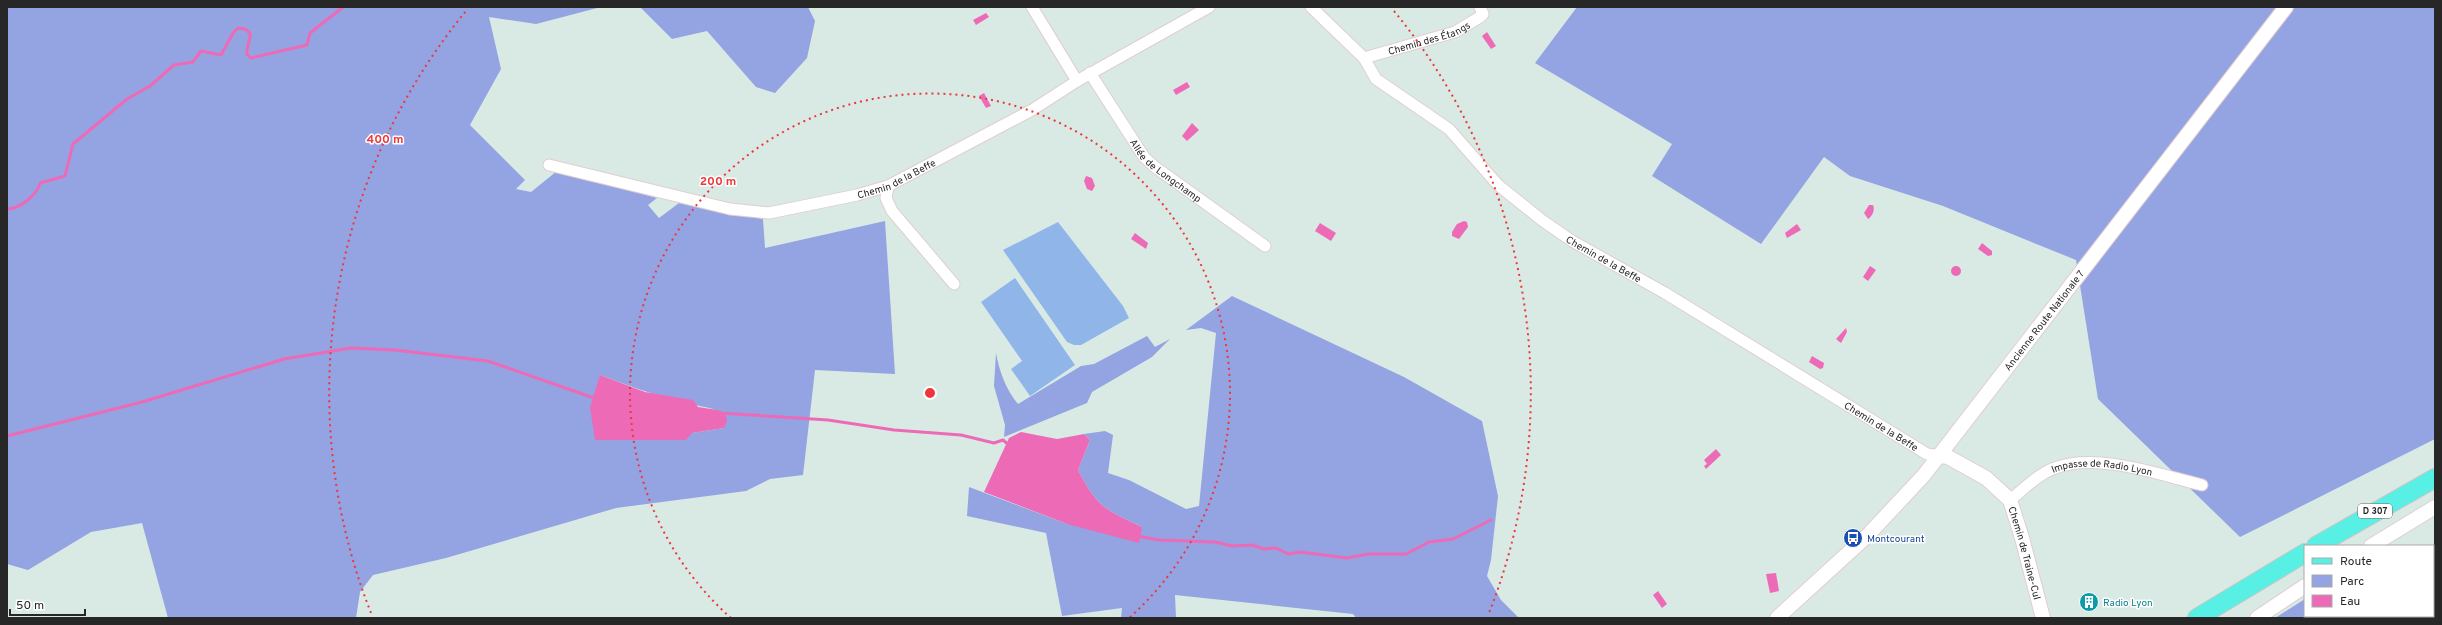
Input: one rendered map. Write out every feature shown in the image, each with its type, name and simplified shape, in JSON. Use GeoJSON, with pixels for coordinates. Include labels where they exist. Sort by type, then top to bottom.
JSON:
{"type":"FeatureCollection","features":[{"type":"Feature","properties":{"kind":"main road","name":"D 307"},"geometry":{"type":"LineString","coordinates":[[2318,545],[2435,478]]}},
{"type":"Feature","properties":{"kind":"main road"},"geometry":{"type":"LineString","coordinates":[[2197,618],[2304,554]]}},
{"type":"Feature","properties":{"kind":"street"},"geometry":{"type":"LineString","coordinates":[[1032,7],[1077,81]]}},
{"type":"Feature","properties":{"kind":"street","name":"Chemin de la Beffe"},"geometry":{"type":"LineString","coordinates":[[549,165],[730,209],[760,213],[783,211],[888,186],[1032,110],[1090,73],[1182,24],[1209,7]]}},
{"type":"Feature","properties":{"kind":"street","name":"Chemin de la Beffe"},"geometry":{"type":"LineString","coordinates":[[1311,7],[1364,58],[1376,79],[1449,128],[1510,196],[1562,235],[1665,294],[1928,454],[1940,456]]}},
{"type":"Feature","properties":{"kind":"street","name":"Chemin des Étangs"},"geometry":{"type":"LineString","coordinates":[[1364,58],[1456,32],[1480,18],[1483,14],[1480,7]]}},
{"type":"Feature","properties":{"kind":"street","name":"Ancienne Route Nationale 7"},"geometry":{"type":"LineString","coordinates":[[1779,617],[1868,535],[1940,456],[2286,7]]}},
{"type":"Feature","properties":{"kind":"street","name":"Allée de Longchamp"},"geometry":{"type":"LineString","coordinates":[[1090,73],[1144,157],[1155,167],[1265,246]]}},
{"type":"Feature","properties":{"kind":"street"},"geometry":{"type":"LineString","coordinates":[[888,186],[886,198],[892,211],[954,284]]}},
{"type":"Feature","properties":{"kind":"street","name":"Chemin de Traine-Cul"},"geometry":{"type":"LineString","coordinates":[[1940,456],[1948,457],[1986,478],[2010,500],[2022,538],[2043,618]]}},
{"type":"Feature","properties":{"kind":"street","name":"Impasse de Radio Lyon"},"geometry":{"type":"LineString","coordinates":[[2010,500],[2035,479],[2054,468],[2072,464],[2097,463],[2127,467],[2202,485]]}},
{"type":"Feature","properties":{"kind":"street"},"geometry":{"type":"LineString","coordinates":[[2373,545],[2435,507]]}},
{"type":"Feature","properties":{"kind":"street"},"geometry":{"type":"LineString","coordinates":[[2257,618],[2304,587]]}},
{"type":"Feature","properties":{"kind":"green space"},"geometry":{"type":"Polygon","coordinates":[[[7,7],[601,7],[536,24],[489,17],[501,69],[470,125],[525,180],[516,189],[531,192],[557,171],[657,198],[648,205],[659,218],[679,203],[763,219],[765,248],[885,221],[895,374],[815,370],[803,475],[770,479],[746,491],[616,508],[446,558],[373,575],[360,592],[356,618],[168,618],[142,523],[91,532],[28,570],[7,564],[7,7]],[[600,375],[692,433],[724,428],[726,415],[721,412],[649,393],[600,375]]]}},
{"type":"Feature","properties":{"kind":"green space"},"geometry":{"type":"Polygon","coordinates":[[[640,7],[808,7],[815,21],[807,58],[775,93],[756,87],[707,31],[672,39],[640,7]]]}},
{"type":"Feature","properties":{"kind":"green space"},"geometry":{"type":"Polygon","coordinates":[[[1577,7],[2435,7],[2435,439],[2240,537],[2098,399],[2076,260],[1943,206],[1850,176],[1824,157],[1761,244],[1652,176],[1672,144],[1535,63],[1577,7]]]}},
{"type":"Feature","properties":{"kind":"green space"},"geometry":{"type":"Polygon","coordinates":[[[1232,296],[1404,377],[1482,421],[1498,496],[1491,560],[1487,576],[1501,600],[1519,618],[1356,618],[1353,614],[1175,595],[1176,618],[1121,618],[1122,608],[1062,616],[1046,533],[967,516],[969,487],[1067,524],[1142,527],[1119,516],[1103,506],[1091,492],[1078,470],[1090,440],[1084,434],[1105,431],[1113,435],[1108,473],[1129,480],[1186,509],[1199,506],[1216,333],[1201,328],[1186,330],[1232,296]]]}},
{"type":"Feature","properties":{"kind":"green space"},"geometry":{"type":"Polygon","coordinates":[[[1147,336],[1155,347],[1170,339],[1152,357],[1092,392],[1087,403],[1004,437],[1005,425],[994,386],[996,353],[1004,380],[1010,393],[1018,404],[1081,366],[1094,364],[1147,336]]]}},
{"type":"Feature","properties":{"kind":"green space"},"geometry":{"type":"Polygon","coordinates":[[[2304,600],[2304,617],[2413,617],[2413,618],[2275,618],[2304,600]]]}},
{"type":"Feature","properties":{"kind":"shaded area"},"geometry":{"type":"Polygon","coordinates":[[[1058,222],[1123,306],[1129,318],[1081,345],[1074,345],[1067,342],[1003,250],[1058,222]]]}},
{"type":"Feature","properties":{"kind":"shaded area"},"geometry":{"type":"Polygon","coordinates":[[[1015,278],[1075,365],[1030,396],[1011,369],[1022,361],[981,302],[1015,278]]]}},
{"type":"Feature","properties":{"kind":"water"},"geometry":{"type":"Polygon","coordinates":[[[986,13],[989,17],[976,25],[973,20],[986,13]]]}},
{"type":"Feature","properties":{"kind":"water"},"geometry":{"type":"Polygon","coordinates":[[[1487,32],[1496,46],[1491,49],[1482,36],[1487,32]]]}},
{"type":"Feature","properties":{"kind":"water"},"geometry":{"type":"Polygon","coordinates":[[[1187,82],[1190,87],[1176,95],[1173,90],[1187,82]]]}},
{"type":"Feature","properties":{"kind":"water"},"geometry":{"type":"Polygon","coordinates":[[[984,93],[991,106],[986,108],[979,96],[984,93]]]}},
{"type":"Feature","properties":{"kind":"water"},"geometry":{"type":"Polygon","coordinates":[[[1192,123],[1199,130],[1187,141],[1182,136],[1192,123]]]}},
{"type":"Feature","properties":{"kind":"water"},"geometry":{"type":"Polygon","coordinates":[[[1086,176],[1092,178],[1095,186],[1092,191],[1087,189],[1084,181],[1086,176]]]}},
{"type":"Feature","properties":{"kind":"water"},"geometry":{"type":"Polygon","coordinates":[[[1869,205],[1873,205],[1874,208],[1870,218],[1868,219],[1864,213],[1869,205]]]}},
{"type":"Feature","properties":{"kind":"water"},"geometry":{"type":"Polygon","coordinates":[[[1464,221],[1467,222],[1468,227],[1459,239],[1452,236],[1452,232],[1457,224],[1464,221]]]}},
{"type":"Feature","properties":{"kind":"water"},"geometry":{"type":"Polygon","coordinates":[[[1320,223],[1336,233],[1331,241],[1315,231],[1320,223]]]}},
{"type":"Feature","properties":{"kind":"water"},"geometry":{"type":"Polygon","coordinates":[[[1797,224],[1801,230],[1787,238],[1785,233],[1797,224]]]}},
{"type":"Feature","properties":{"kind":"water"},"geometry":{"type":"Polygon","coordinates":[[[1135,233],[1148,243],[1146,249],[1131,239],[1135,233]]]}},
{"type":"Feature","properties":{"kind":"water"},"geometry":{"type":"Polygon","coordinates":[[[1982,243],[1992,251],[1992,255],[1988,256],[1978,249],[1982,243]]]}},
{"type":"Feature","properties":{"kind":"water"},"geometry":{"type":"Polygon","coordinates":[[[1870,266],[1876,270],[1868,281],[1863,277],[1870,266]]]}},
{"type":"Feature","properties":{"kind":"water"},"geometry":{"type":"Polygon","coordinates":[[[1954,266],[1958,266],[1960,267],[1960,275],[1954,276],[1951,273],[1951,269],[1954,266]]]}},
{"type":"Feature","properties":{"kind":"water"},"geometry":{"type":"Polygon","coordinates":[[[1846,328],[1847,332],[1841,343],[1836,339],[1846,328]]]}},
{"type":"Feature","properties":{"kind":"water"},"geometry":{"type":"Polygon","coordinates":[[[1812,356],[1824,363],[1823,368],[1820,369],[1809,362],[1812,356]]]}},
{"type":"Feature","properties":{"kind":"water"},"geometry":{"type":"Polygon","coordinates":[[[600,375],[645,392],[693,400],[698,407],[718,410],[726,415],[727,421],[724,428],[692,433],[686,440],[595,440],[590,407],[600,375]]]}},
{"type":"Feature","properties":{"kind":"water"},"geometry":{"type":"Polygon","coordinates":[[[1021,432],[1057,439],[1084,434],[1090,440],[1078,470],[1091,492],[1103,506],[1119,516],[1142,527],[1139,543],[1067,524],[984,492],[1009,438],[1021,432]]]}},
{"type":"Feature","properties":{"kind":"water"},"geometry":{"type":"Polygon","coordinates":[[[1716,449],[1721,455],[1706,469],[1704,466],[1707,464],[1704,460],[1716,449]]]}},
{"type":"Feature","properties":{"kind":"water"},"geometry":{"type":"Polygon","coordinates":[[[1776,573],[1779,591],[1770,593],[1766,574],[1776,573]]]}},
{"type":"Feature","properties":{"kind":"water"},"geometry":{"type":"Polygon","coordinates":[[[1658,591],[1667,604],[1662,608],[1653,595],[1658,591]]]}},
{"type":"Feature","properties":{"kind":"waterway"},"geometry":{"type":"LineString","coordinates":[[7,209],[17,207],[22,204],[32,196],[40,183],[65,176],[73,144],[127,99],[150,86],[174,65],[193,62],[201,51],[221,55],[233,33],[238,28],[245,29],[250,33],[247,54],[251,58],[307,45],[310,33],[343,7]]}},
{"type":"Feature","properties":{"kind":"waterway"},"geometry":{"type":"LineString","coordinates":[[7,436],[142,402],[284,359],[351,348],[395,350],[488,361],[594,398]]}},
{"type":"Feature","properties":{"kind":"waterway"},"geometry":{"type":"LineString","coordinates":[[720,413],[828,420],[894,430],[961,435],[994,443],[1003,440],[1010,446]]}},
{"type":"Feature","properties":{"kind":"waterway"},"geometry":{"type":"LineString","coordinates":[[1138,536],[1159,540],[1215,542],[1232,546],[1252,545],[1264,549],[1276,548],[1288,554],[1300,552],[1347,558],[1368,554],[1406,554],[1429,542],[1453,539],[1491,520]]}},
{"type":"Feature","properties":{"kind":"place","name":"Montcourant"},"geometry":{"type":"Point","coordinates":[1853,538]}},
{"type":"Feature","properties":{"kind":"place","name":"Radio Lyon"},"geometry":{"type":"Point","coordinates":[2089,602]}}]}
